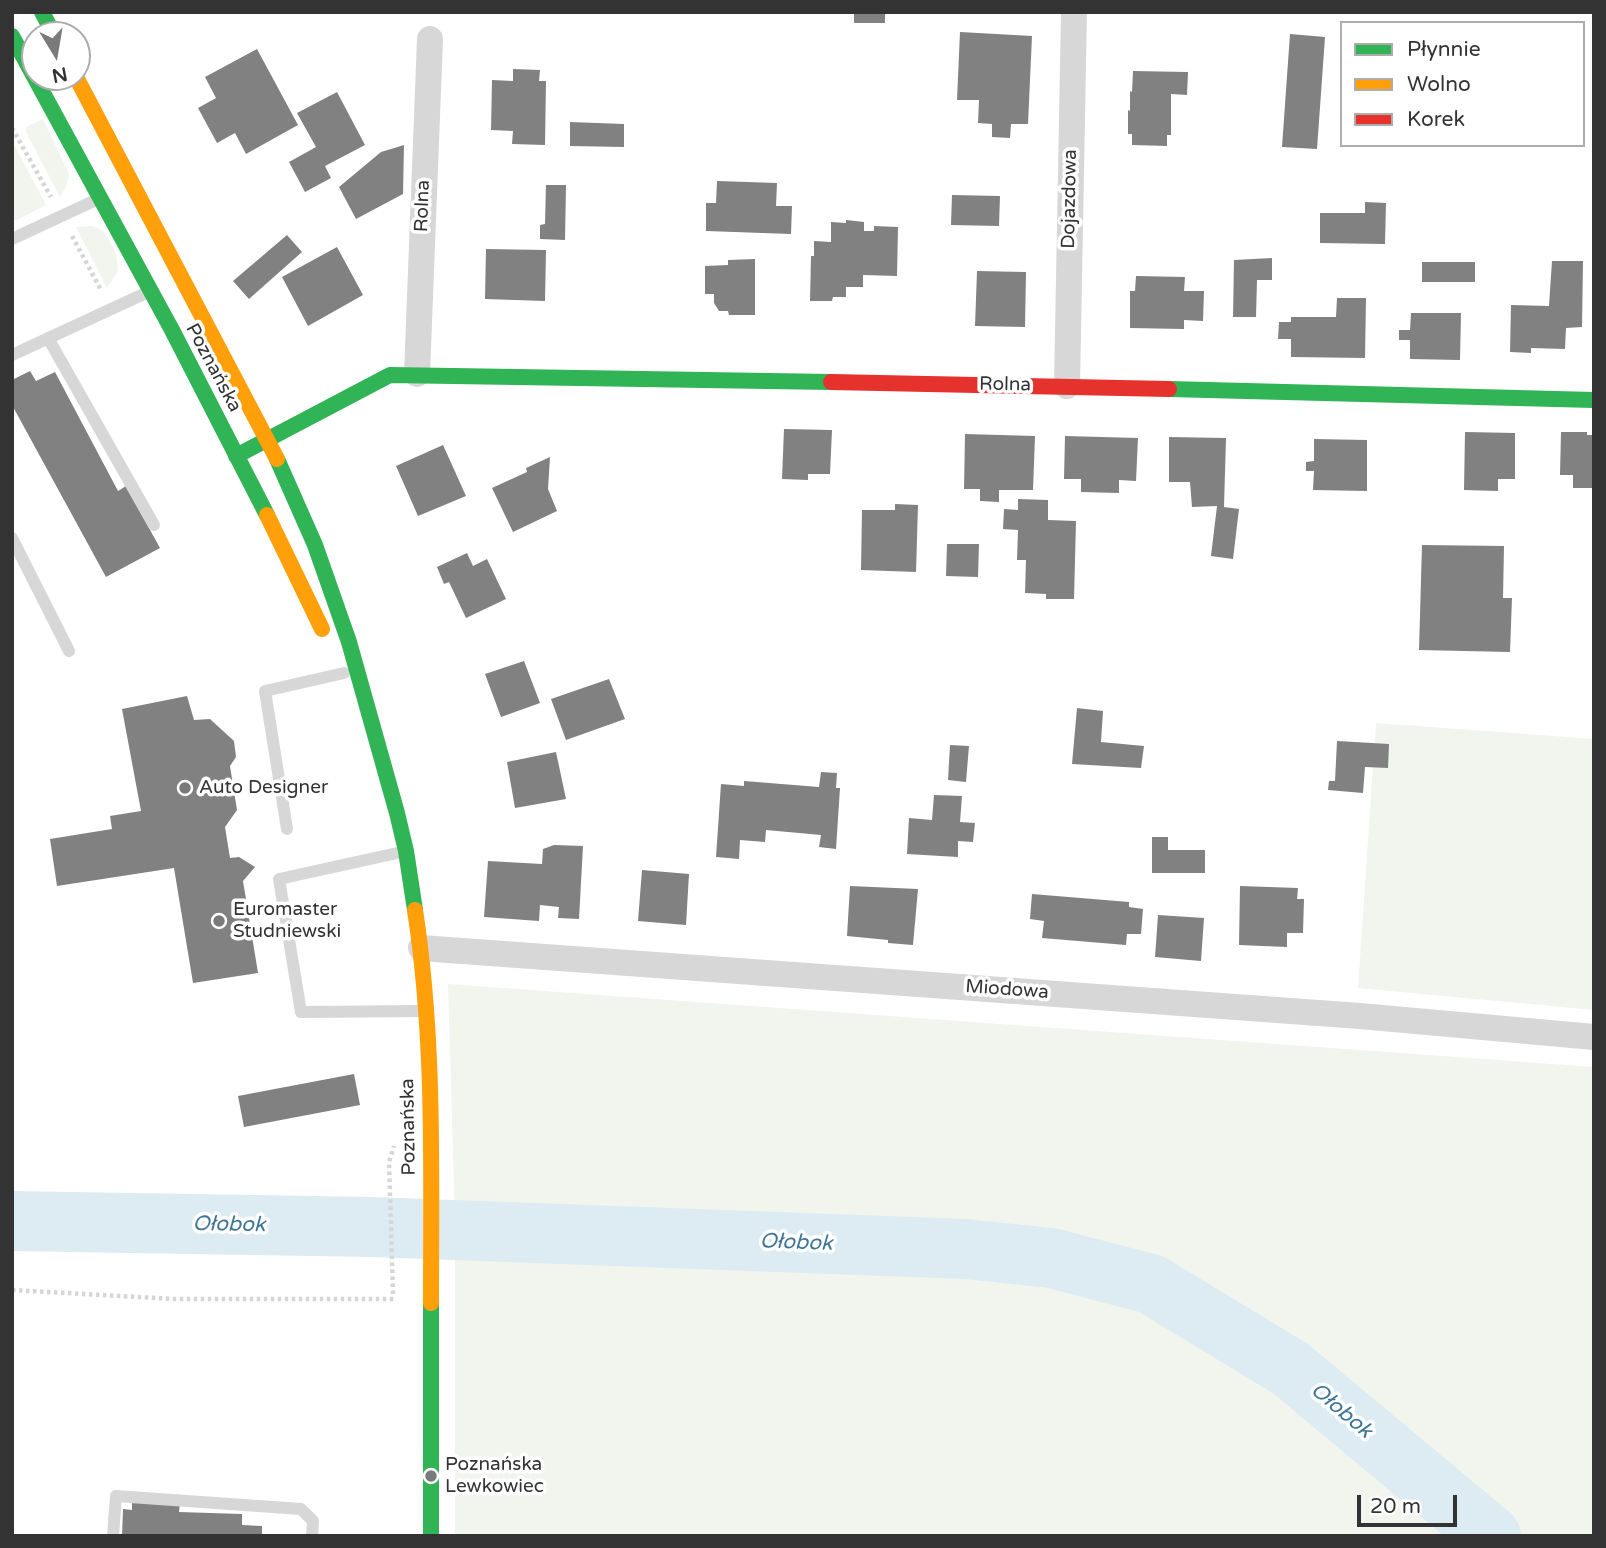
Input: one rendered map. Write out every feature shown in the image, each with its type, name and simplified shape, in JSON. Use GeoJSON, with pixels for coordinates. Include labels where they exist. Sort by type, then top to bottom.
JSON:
{"type":"FeatureCollection","features":[{"type":"Feature","properties":{"kind":"main road","name":"Poznańska"},"geometry":{"type":"LineString","coordinates":[[12,36],[100,198],[164,283],[268,439],[315,545],[349,642],[397,813],[406,851],[421,948],[426,1011],[431,1150],[431,1536]]}},
{"type":"Feature","properties":{"kind":"main road","name":"Poznańska"},"geometry":{"type":"LineString","coordinates":[[82,91],[236,456],[370,723]]}},
{"type":"Feature","properties":{"kind":"main road","name":"Rolna"},"geometry":{"type":"LineString","coordinates":[[236,456],[390,375],[417,373],[1594,400]]}},
{"type":"Feature","properties":{"kind":"street","name":"Dojazdowa"},"geometry":{"type":"LineString","coordinates":[[1067,386],[1073,12]]}},
{"type":"Feature","properties":{"kind":"street","name":"Rolna"},"geometry":{"type":"LineString","coordinates":[[417,373],[430,39]]}},
{"type":"Feature","properties":{"kind":"street","name":"Miodowa"},"geometry":{"type":"LineString","coordinates":[[421,948],[1319,1013],[1594,1037]]}},
{"type":"Feature","properties":{"kind":"lane"},"geometry":{"type":"LineString","coordinates":[[12,239],[100,198],[109,159]]}},
{"type":"Feature","properties":{"kind":"lane"},"geometry":{"type":"LineString","coordinates":[[12,355],[164,283]]}},
{"type":"Feature","properties":{"kind":"lane"},"geometry":{"type":"LineString","coordinates":[[48,338],[154,525]]}},
{"type":"Feature","properties":{"kind":"lane"},"geometry":{"type":"LineString","coordinates":[[12,538],[69,651]]}},
{"type":"Feature","properties":{"kind":"lane"},"geometry":{"type":"LineString","coordinates":[[287,829],[265,691],[344,674]]}},
{"type":"Feature","properties":{"kind":"lane"},"geometry":{"type":"LineString","coordinates":[[406,851],[279,879],[301,1012],[426,1011]]}},
{"type":"Feature","properties":{"kind":"lane"},"geometry":{"type":"LineString","coordinates":[[113,1536],[116,1496],[301,1509],[313,1521],[312,1536]]}},
{"type":"Feature","properties":{"kind":"path"},"geometry":{"type":"LineString","coordinates":[[12,128],[110,309]]}},
{"type":"Feature","properties":{"kind":"path"},"geometry":{"type":"LineString","coordinates":[[393,1300],[388,1162],[398,1139]]}},
{"type":"Feature","properties":{"kind":"path"},"geometry":{"type":"LineString","coordinates":[[12,1290],[174,1298],[431,1299]]}},
{"type":"Feature","properties":{"kind":"shaded area"},"geometry":{"type":"Polygon","coordinates":[[[43,119],[69,174],[60,197],[26,132],[26,127],[43,119]]]}},
{"type":"Feature","properties":{"kind":"shaded area"},"geometry":{"type":"Polygon","coordinates":[[[12,141],[46,205],[17,220],[12,220],[12,141]]]}},
{"type":"Feature","properties":{"kind":"shaded area"},"geometry":{"type":"Polygon","coordinates":[[[92,226],[104,231],[116,253],[118,271],[107,288],[76,227],[92,226]]]}},
{"type":"Feature","properties":{"kind":"shaded area"},"geometry":{"type":"Polygon","coordinates":[[[1376,723],[1594,739],[1594,1010],[1358,988],[1376,723]]]}},
{"type":"Feature","properties":{"kind":"shaded area"},"geometry":{"type":"Polygon","coordinates":[[[448,984],[1594,1067],[1594,1536],[455,1536],[455,1220],[448,984]]]}},
{"type":"Feature","properties":{"kind":"building"},"geometry":{"type":"Polygon","coordinates":[[[854,12],[885,12],[885,23],[854,23],[854,12]]]}},
{"type":"Feature","properties":{"kind":"building"},"geometry":{"type":"Polygon","coordinates":[[[960,32],[1032,36],[1028,124],[1011,124],[1010,138],[992,137],[992,124],[978,123],[979,100],[957,100],[960,32]]]}},
{"type":"Feature","properties":{"kind":"building"},"geometry":{"type":"Polygon","coordinates":[[[1290,34],[1325,37],[1317,149],[1282,147],[1290,34]]]}},
{"type":"Feature","properties":{"kind":"building"},"geometry":{"type":"Polygon","coordinates":[[[257,49],[298,125],[246,154],[235,133],[217,143],[198,108],[216,98],[205,77],[257,49]]]}},
{"type":"Feature","properties":{"kind":"building"},"geometry":{"type":"Polygon","coordinates":[[[513,69],[540,70],[539,81],[546,81],[545,145],[512,144],[513,131],[491,130],[492,80],[513,81],[513,69]]]}},
{"type":"Feature","properties":{"kind":"building"},"geometry":{"type":"Polygon","coordinates":[[[1133,71],[1188,72],[1187,95],[1171,94],[1171,135],[1167,135],[1167,146],[1132,145],[1132,134],[1128,134],[1128,110],[1130,111],[1133,71]]]}},
{"type":"Feature","properties":{"kind":"building"},"geometry":{"type":"Polygon","coordinates":[[[337,92],[365,145],[325,166],[331,178],[305,192],[289,162],[316,147],[297,113],[337,92]]]}},
{"type":"Feature","properties":{"kind":"building"},"geometry":{"type":"Polygon","coordinates":[[[570,122],[624,124],[624,147],[570,146],[570,122]]]}},
{"type":"Feature","properties":{"kind":"building"},"geometry":{"type":"Polygon","coordinates":[[[404,145],[403,194],[356,219],[339,187],[381,152],[404,145]]]}},
{"type":"Feature","properties":{"kind":"building"},"geometry":{"type":"Polygon","coordinates":[[[717,181],[777,183],[776,206],[792,206],[791,234],[706,231],[706,203],[716,203],[717,181]]]}},
{"type":"Feature","properties":{"kind":"building"},"geometry":{"type":"Polygon","coordinates":[[[546,185],[566,185],[565,240],[540,239],[540,225],[545,224],[546,185]]]}},
{"type":"Feature","properties":{"kind":"building"},"geometry":{"type":"Polygon","coordinates":[[[952,195],[1000,196],[999,226],[951,225],[952,195]]]}},
{"type":"Feature","properties":{"kind":"building"},"geometry":{"type":"Polygon","coordinates":[[[1365,202],[1386,203],[1385,244],[1320,243],[1320,213],[1365,213],[1365,202]]]}},
{"type":"Feature","properties":{"kind":"building"},"geometry":{"type":"Polygon","coordinates":[[[846,220],[864,222],[864,231],[874,231],[874,226],[898,227],[897,276],[863,275],[863,287],[846,287],[846,297],[833,297],[832,301],[810,301],[814,241],[831,242],[831,222],[846,223],[846,220]]]}},
{"type":"Feature","properties":{"kind":"building"},"geometry":{"type":"Polygon","coordinates":[[[287,235],[302,252],[249,299],[233,281],[287,235]]]}},
{"type":"Feature","properties":{"kind":"building"},"geometry":{"type":"Polygon","coordinates":[[[337,247],[363,295],[308,326],[282,277],[337,247]]]}},
{"type":"Feature","properties":{"kind":"building"},"geometry":{"type":"Polygon","coordinates":[[[486,249],[546,250],[545,301],[485,299],[486,249]]]}},
{"type":"Feature","properties":{"kind":"building"},"geometry":{"type":"Polygon","coordinates":[[[1272,258],[1272,280],[1257,280],[1256,317],[1233,317],[1234,260],[1272,258]]]}},
{"type":"Feature","properties":{"kind":"building"},"geometry":{"type":"Polygon","coordinates":[[[755,259],[755,315],[729,315],[728,311],[719,311],[714,303],[714,294],[705,294],[705,266],[728,265],[728,260],[755,259]]]}},
{"type":"Feature","properties":{"kind":"building"},"geometry":{"type":"Polygon","coordinates":[[[1552,261],[1583,261],[1582,327],[1566,328],[1565,349],[1531,348],[1531,353],[1510,352],[1511,305],[1549,306],[1552,261]]]}},
{"type":"Feature","properties":{"kind":"building"},"geometry":{"type":"Polygon","coordinates":[[[1422,262],[1475,262],[1475,282],[1422,282],[1422,262]]]}},
{"type":"Feature","properties":{"kind":"building"},"geometry":{"type":"Polygon","coordinates":[[[977,271],[1026,272],[1025,327],[975,326],[977,271]]]}},
{"type":"Feature","properties":{"kind":"building"},"geometry":{"type":"Polygon","coordinates":[[[1136,276],[1185,277],[1184,291],[1204,291],[1203,321],[1184,320],[1184,329],[1130,328],[1130,291],[1135,291],[1136,276]]]}},
{"type":"Feature","properties":{"kind":"building"},"geometry":{"type":"Polygon","coordinates":[[[1337,298],[1366,298],[1365,358],[1291,357],[1291,339],[1278,339],[1279,322],[1291,322],[1291,317],[1336,317],[1337,298]]]}},
{"type":"Feature","properties":{"kind":"building"},"geometry":{"type":"Polygon","coordinates":[[[1411,313],[1461,313],[1460,360],[1410,359],[1410,340],[1399,340],[1399,330],[1410,330],[1411,313]]]}},
{"type":"Feature","properties":{"kind":"building"},"geometry":{"type":"Polygon","coordinates":[[[30,371],[36,381],[55,372],[118,491],[126,486],[160,548],[106,577],[12,405],[12,380],[30,371]]]}},
{"type":"Feature","properties":{"kind":"building"},"geometry":{"type":"Polygon","coordinates":[[[784,429],[832,430],[830,474],[808,474],[808,480],[782,479],[784,429]]]}},
{"type":"Feature","properties":{"kind":"building"},"geometry":{"type":"Polygon","coordinates":[[[1465,432],[1515,433],[1515,479],[1498,479],[1498,491],[1464,490],[1465,432]]]}},
{"type":"Feature","properties":{"kind":"building"},"geometry":{"type":"Polygon","coordinates":[[[1561,432],[1587,432],[1587,435],[1594,435],[1594,488],[1573,488],[1573,475],[1560,475],[1561,432]]]}},
{"type":"Feature","properties":{"kind":"building"},"geometry":{"type":"Polygon","coordinates":[[[965,434],[1035,436],[1033,490],[999,490],[999,502],[980,501],[980,489],[964,489],[965,434]]]}},
{"type":"Feature","properties":{"kind":"building"},"geometry":{"type":"Polygon","coordinates":[[[1065,436],[1138,438],[1136,481],[1119,480],[1119,493],[1081,492],[1081,479],[1064,479],[1065,436]]]}},
{"type":"Feature","properties":{"kind":"building"},"geometry":{"type":"Polygon","coordinates":[[[1169,437],[1226,438],[1224,507],[1239,509],[1233,559],[1211,556],[1217,506],[1192,507],[1190,482],[1169,482],[1169,437]]]}},
{"type":"Feature","properties":{"kind":"building"},"geometry":{"type":"Polygon","coordinates":[[[1314,439],[1367,440],[1367,491],[1313,490],[1314,471],[1306,471],[1306,462],[1314,461],[1314,439]]]}},
{"type":"Feature","properties":{"kind":"building"},"geometry":{"type":"Polygon","coordinates":[[[443,445],[466,496],[418,516],[396,466],[443,445]]]}},
{"type":"Feature","properties":{"kind":"building"},"geometry":{"type":"Polygon","coordinates":[[[550,457],[548,489],[557,511],[513,532],[492,488],[527,472],[526,468],[550,457]]]}},
{"type":"Feature","properties":{"kind":"building"},"geometry":{"type":"Polygon","coordinates":[[[1018,499],[1048,500],[1048,520],[1076,521],[1074,599],[1046,599],[1046,594],[1025,593],[1026,560],[1017,560],[1018,530],[1003,529],[1004,509],[1018,510],[1018,499]]]}},
{"type":"Feature","properties":{"kind":"building"},"geometry":{"type":"Polygon","coordinates":[[[895,504],[918,505],[916,572],[861,570],[862,510],[895,510],[895,504]]]}},
{"type":"Feature","properties":{"kind":"building"},"geometry":{"type":"Polygon","coordinates":[[[947,544],[979,544],[978,577],[946,576],[947,544]]]}},
{"type":"Feature","properties":{"kind":"building"},"geometry":{"type":"Polygon","coordinates":[[[1422,545],[1504,546],[1503,598],[1512,598],[1510,652],[1419,650],[1422,545]]]}},
{"type":"Feature","properties":{"kind":"building"},"geometry":{"type":"Polygon","coordinates":[[[467,553],[473,566],[487,559],[506,599],[466,618],[449,582],[444,584],[437,567],[467,553]]]}},
{"type":"Feature","properties":{"kind":"building"},"geometry":{"type":"Polygon","coordinates":[[[524,661],[540,703],[501,717],[485,674],[524,661]]]}},
{"type":"Feature","properties":{"kind":"building"},"geometry":{"type":"Polygon","coordinates":[[[609,679],[625,719],[566,740],[551,699],[609,679]]]}},
{"type":"Feature","properties":{"kind":"building"},"geometry":{"type":"Polygon","coordinates":[[[187,696],[194,720],[210,719],[234,741],[236,757],[230,766],[237,810],[225,827],[230,858],[239,857],[255,867],[243,881],[258,973],[193,983],[174,868],[57,886],[50,839],[112,829],[110,816],[141,811],[122,709],[187,696]]]}},
{"type":"Feature","properties":{"kind":"building"},"geometry":{"type":"Polygon","coordinates":[[[1077,708],[1103,711],[1101,742],[1144,746],[1141,768],[1072,764],[1077,708]]]}},
{"type":"Feature","properties":{"kind":"building"},"geometry":{"type":"Polygon","coordinates":[[[1337,741],[1389,744],[1388,768],[1365,767],[1363,793],[1328,790],[1329,781],[1335,781],[1337,741]]]}},
{"type":"Feature","properties":{"kind":"building"},"geometry":{"type":"Polygon","coordinates":[[[950,745],[969,746],[966,782],[948,780],[950,745]]]}},
{"type":"Feature","properties":{"kind":"building"},"geometry":{"type":"Polygon","coordinates":[[[556,752],[566,799],[515,808],[507,762],[556,752]]]}},
{"type":"Feature","properties":{"kind":"building"},"geometry":{"type":"Polygon","coordinates":[[[821,772],[837,773],[836,788],[840,788],[836,849],[819,847],[821,835],[766,830],[765,842],[740,840],[739,859],[716,857],[721,784],[744,786],[744,781],[819,787],[821,772]]]}},
{"type":"Feature","properties":{"kind":"building"},"geometry":{"type":"Polygon","coordinates":[[[934,795],[962,796],[960,822],[975,823],[973,842],[958,841],[958,857],[907,854],[909,818],[932,820],[934,795]]]}},
{"type":"Feature","properties":{"kind":"building"},"geometry":{"type":"Polygon","coordinates":[[[1152,837],[1168,837],[1168,850],[1205,850],[1205,873],[1152,873],[1152,837]]]}},
{"type":"Feature","properties":{"kind":"building"},"geometry":{"type":"Polygon","coordinates":[[[554,845],[583,846],[579,919],[558,918],[559,907],[540,905],[539,921],[484,917],[488,861],[542,864],[543,849],[554,845]]]}},
{"type":"Feature","properties":{"kind":"building"},"geometry":{"type":"Polygon","coordinates":[[[642,870],[689,874],[686,925],[638,921],[642,870]]]}},
{"type":"Feature","properties":{"kind":"building"},"geometry":{"type":"Polygon","coordinates":[[[850,886],[918,889],[913,945],[847,936],[850,886]]]}},
{"type":"Feature","properties":{"kind":"building"},"geometry":{"type":"Polygon","coordinates":[[[1240,886],[1298,888],[1297,899],[1304,899],[1303,933],[1287,933],[1287,947],[1239,945],[1240,886]]]}},
{"type":"Feature","properties":{"kind":"building"},"geometry":{"type":"Polygon","coordinates":[[[1032,894],[1129,902],[1129,907],[1143,909],[1141,934],[1127,934],[1126,945],[1042,938],[1044,921],[1030,919],[1032,894]]]}},
{"type":"Feature","properties":{"kind":"building"},"geometry":{"type":"Polygon","coordinates":[[[1158,915],[1204,918],[1201,961],[1155,957],[1158,915]]]}},
{"type":"Feature","properties":{"kind":"building"},"geometry":{"type":"Polygon","coordinates":[[[354,1074],[360,1105],[244,1127],[238,1096],[354,1074]]]}},
{"type":"Feature","properties":{"kind":"building"},"geometry":{"type":"Polygon","coordinates":[[[132,1500],[180,1503],[179,1512],[242,1514],[242,1525],[262,1526],[262,1536],[122,1536],[123,1509],[132,1510],[132,1500]]]}},
{"type":"Feature","properties":{"kind":"waterway","name":"Ołobok"},"geometry":{"type":"LineString","coordinates":[[12,1221],[372,1227],[966,1249],[1051,1258],[1151,1284],[1291,1369],[1491,1536]]}},
{"type":"Feature","properties":{"kind":"traffic: fast"},"geometry":{"type":"LineString","coordinates":[[42,12],[47,21]]}},
{"type":"Feature","properties":{"kind":"traffic: fast"},"geometry":{"type":"LineString","coordinates":[[12,36],[172,330],[267,515]]}},
{"type":"Feature","properties":{"kind":"traffic: fast"},"geometry":{"type":"LineString","coordinates":[[236,456],[390,375],[831,382]]}},
{"type":"Feature","properties":{"kind":"traffic: fast"},"geometry":{"type":"LineString","coordinates":[[1169,389],[1594,400]]}},
{"type":"Feature","properties":{"kind":"traffic: fast"},"geometry":{"type":"LineString","coordinates":[[277,459],[315,545],[349,642],[397,813],[415,910]]}},
{"type":"Feature","properties":{"kind":"traffic: fast"},"geometry":{"type":"LineString","coordinates":[[431,1303],[431,1536]]}},
{"type":"Feature","properties":{"kind":"traffic: slow"},"geometry":{"type":"LineString","coordinates":[[83,91],[277,459]]}},
{"type":"Feature","properties":{"kind":"traffic: slow"},"geometry":{"type":"LineString","coordinates":[[267,515],[322,629]]}},
{"type":"Feature","properties":{"kind":"traffic: slow"},"geometry":{"type":"LineString","coordinates":[[415,910],[429,1057],[431,1303]]}},
{"type":"Feature","properties":{"kind":"traffic: jam"},"geometry":{"type":"LineString","coordinates":[[831,382],[1169,389]]}},
{"type":"Feature","properties":{"kind":"place","name":"Auto Designer"},"geometry":{"type":"Point","coordinates":[185,788]}},
{"type":"Feature","properties":{"kind":"place","name":"Euromaster Studniewski"},"geometry":{"type":"Point","coordinates":[219,921]}},
{"type":"Feature","properties":{"kind":"place","name":"Poznańska Lewkowiec"},"geometry":{"type":"Point","coordinates":[431,1476]}}]}
